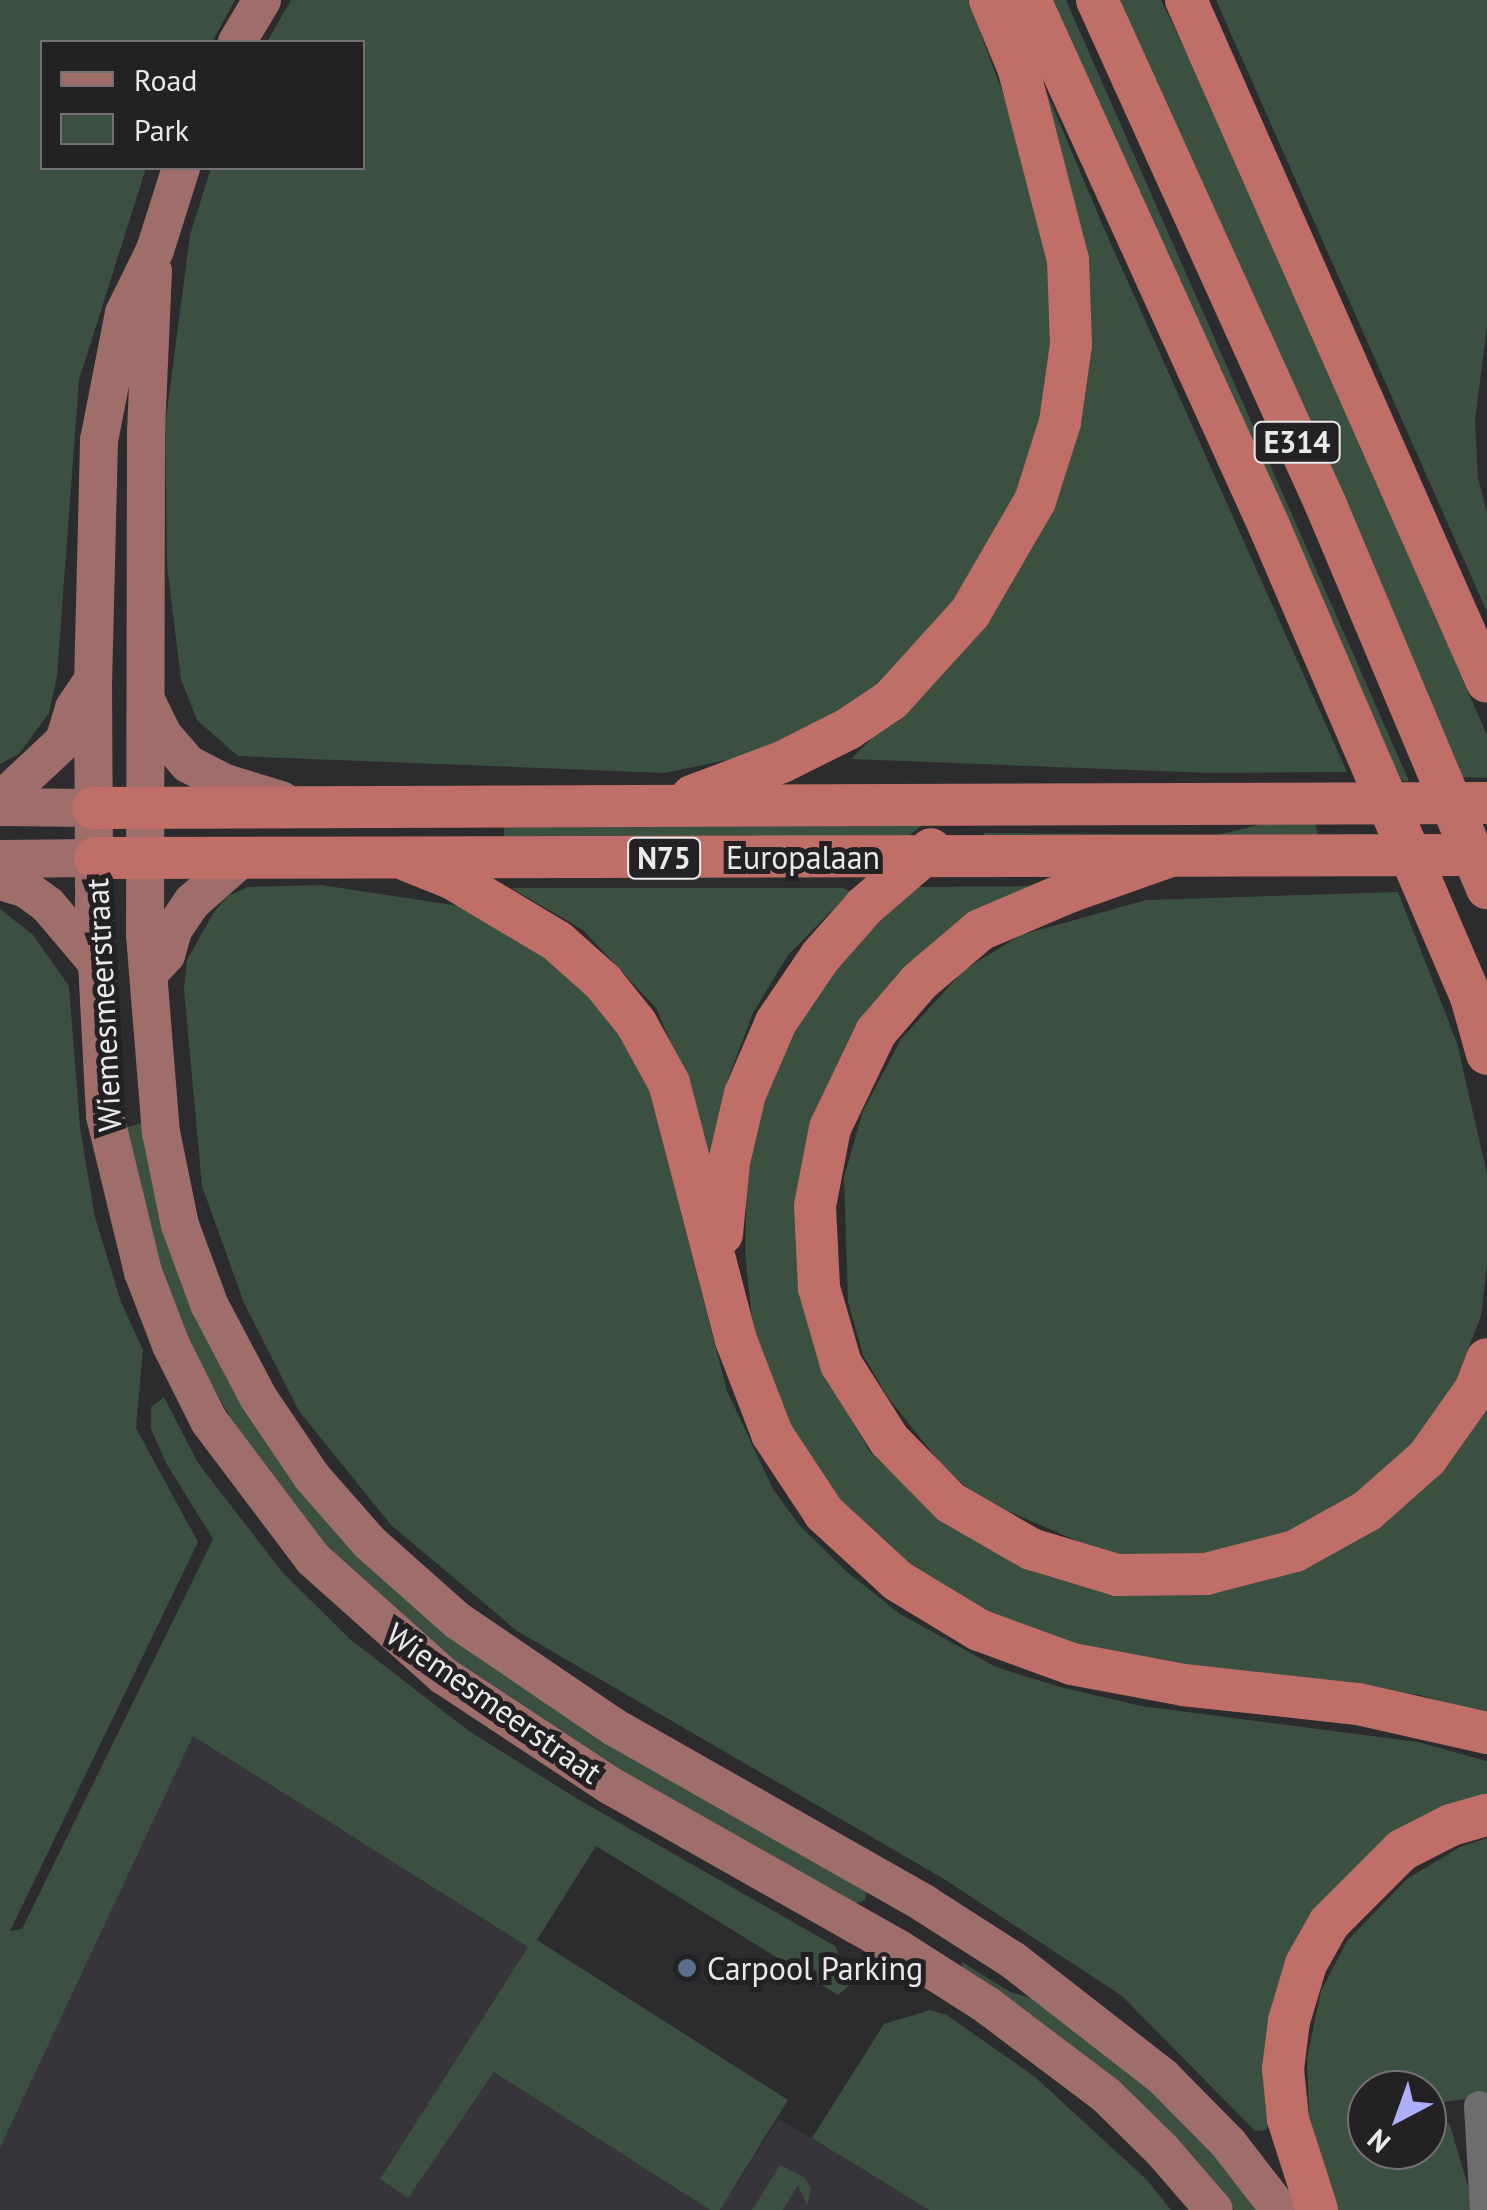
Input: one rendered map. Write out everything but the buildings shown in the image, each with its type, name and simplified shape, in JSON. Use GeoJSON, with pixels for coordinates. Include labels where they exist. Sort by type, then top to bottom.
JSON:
{"type":"FeatureCollection","features":[{"type":"Feature","properties":{"kind":"highway"},"geometry":{"type":"LineString","coordinates":[[668,805],[782,762],[848,730],[890,700],[970,612],[1036,500],[1060,422],[1071,345],[1068,260],[1019,70],[990,0]]}},
{"type":"Feature","properties":{"kind":"highway"},"geometry":{"type":"LineString","coordinates":[[1030,0],[1269,526],[1471,997],[1487,1054]]}},
{"type":"Feature","properties":{"kind":"highway","name":"E314"},"geometry":{"type":"LineString","coordinates":[[1097,0],[1325,503],[1487,888]]}},
{"type":"Feature","properties":{"kind":"highway","name":"E314"},"geometry":{"type":"LineString","coordinates":[[1186,0],[1487,682]]}},
{"type":"Feature","properties":{"kind":"highway"},"geometry":{"type":"LineString","coordinates":[[718,1274],[745,1094],[776,1022],[820,956],[866,906],[922,856],[959,830],[1042,804]]}},
{"type":"Feature","properties":{"kind":"highway","name":"Europalaan"},"geometry":{"type":"LineString","coordinates":[[93,808],[1487,804]]}},
{"type":"Feature","properties":{"kind":"highway","name":"Europalaan"},"geometry":{"type":"LineString","coordinates":[[95,858],[1487,855]]}},
{"type":"Feature","properties":{"kind":"highway"},"geometry":{"type":"LineString","coordinates":[[1168,858],[1069,892],[980,930],[920,982],[876,1032],[830,1128],[815,1206],[819,1288],[841,1364],[889,1440],[951,1503],[1032,1549],[1117,1575],[1206,1574],[1295,1551],[1367,1511],[1427,1458],[1475,1390],[1487,1359]]}},
{"type":"Feature","properties":{"kind":"highway"},"geometry":{"type":"LineString","coordinates":[[406,860],[453,879],[557,941],[604,982],[636,1023],[669,1082],[718,1274],[755,1394],[795,1474],[824,1513],[861,1548],[932,1604],[1023,1650],[1072,1664],[1183,1685],[1358,1704],[1487,1733]]}},
{"type":"Feature","properties":{"kind":"highway"},"geometry":{"type":"LineString","coordinates":[[1316,2210],[1288,2119],[1283,2069],[1289,2021],[1306,1964],[1329,1923],[1402,1850],[1451,1825],[1487,1815]]}},
{"type":"Feature","properties":{"kind":"main road"},"geometry":{"type":"LineString","coordinates":[[239,40],[262,0]]}},
{"type":"Feature","properties":{"kind":"main road","name":"Wiemesmeerstraat"},"geometry":{"type":"LineString","coordinates":[[180,170],[155,250],[124,314],[99,440],[93,679],[96,962],[105,1116],[143,1272],[171,1345],[210,1421],[256,1489],[313,1559],[372,1616],[516,1728],[899,1949],[1030,2036],[1106,2096],[1162,2150],[1214,2210]]}},
{"type":"Feature","properties":{"kind":"main road","name":"Wiemesmeerstraat"},"geometry":{"type":"LineString","coordinates":[[155,250],[146,430],[144,858],[148,973],[161,1132],[180,1224],[209,1304],[258,1398],[312,1477],[370,1543],[458,1621],[532,1675],[614,1727],[926,1904],[1060,1993],[1163,2077],[1228,2143],[1280,2210]]}},
{"type":"Feature","properties":{"kind":"main road"},"geometry":{"type":"LineString","coordinates":[[0,804],[64,741],[74,708],[93,679]]}},
{"type":"Feature","properties":{"kind":"main road"},"geometry":{"type":"LineString","coordinates":[[146,700],[163,734],[188,764],[224,783],[296,805]]}},
{"type":"Feature","properties":{"kind":"main road","name":"Europalaan"},"geometry":{"type":"LineString","coordinates":[[0,804],[93,808]]}},
{"type":"Feature","properties":{"kind":"main road","name":"Europalaan"},"geometry":{"type":"LineString","coordinates":[[0,859],[95,858]]}},
{"type":"Feature","properties":{"kind":"main road"},"geometry":{"type":"LineString","coordinates":[[148,973],[166,955],[172,930],[192,902],[242,858]]}},
{"type":"Feature","properties":{"kind":"main road"},"geometry":{"type":"LineString","coordinates":[[0,881],[26,889],[48,906],[96,962]]}},
{"type":"Feature","properties":{"kind":"street"},"geometry":{"type":"LineString","coordinates":[[1479,2106],[1486,2210]]}},
{"type":"Feature","properties":{"kind":"shaded area"},"geometry":{"type":"Polygon","coordinates":[[[193,1736],[528,1947],[380,2179],[408,2197],[494,2072],[710,2210],[0,2210],[0,2148],[193,1736]]]}},
{"type":"Feature","properties":{"kind":"shaded area"},"geometry":{"type":"Polygon","coordinates":[[[778,2119],[812,2138],[929,2210],[720,2210],[778,2119]]]}},
{"type":"Feature","properties":{"kind":"green space"},"geometry":{"type":"Polygon","coordinates":[[[0,0],[235,0],[213,40],[40,40],[40,170],[145,170],[79,380],[57,676],[49,713],[19,754],[0,764],[0,0]]]}},
{"type":"Feature","properties":{"kind":"green space"},"geometry":{"type":"Polygon","coordinates":[[[291,0],[968,0],[1039,190],[1055,274],[1057,359],[1023,492],[964,597],[895,671],[844,708],[746,756],[665,773],[238,756],[197,720],[181,680],[167,565],[165,426],[190,235],[210,170],[365,170],[365,40],[268,40],[291,0]]]}},
{"type":"Feature","properties":{"kind":"green space"},"geometry":{"type":"Polygon","coordinates":[[[1048,0],[1066,0],[1409,781],[1392,781],[1048,0]]]}},
{"type":"Feature","properties":{"kind":"green space"},"geometry":{"type":"Polygon","coordinates":[[[1113,0],[1161,0],[1213,108],[1487,735],[1487,778],[1461,777],[1113,0]]]}},
{"type":"Feature","properties":{"kind":"green space"},"geometry":{"type":"Polygon","coordinates":[[[1216,0],[1487,0],[1487,326],[1475,421],[1478,478],[1487,513],[1487,612],[1216,0]]]}},
{"type":"Feature","properties":{"kind":"green space"},"geometry":{"type":"Polygon","coordinates":[[[1028,48],[1103,226],[1347,772],[1211,773],[851,759],[971,639],[1036,542],[1070,452],[1028,48]]]}},
{"type":"Feature","properties":{"kind":"green space"},"geometry":{"type":"Polygon","coordinates":[[[930,819],[901,842],[503,844],[505,820],[930,819]]]}},
{"type":"Feature","properties":{"kind":"green space"},"geometry":{"type":"Polygon","coordinates":[[[1269,822],[1315,824],[1323,847],[983,838],[984,833],[1219,835],[1269,822]]]}},
{"type":"Feature","properties":{"kind":"green space"},"geometry":{"type":"Polygon","coordinates":[[[321,885],[459,906],[561,966],[609,1010],[641,1059],[727,1391],[773,1489],[800,1526],[846,1571],[900,1614],[996,1667],[1060,1687],[1141,1706],[1418,1742],[1487,1761],[1487,1800],[1352,1877],[1266,2130],[1255,2131],[1122,1996],[944,1879],[517,1631],[391,1525],[299,1411],[244,1303],[202,1186],[184,989],[187,960],[214,912],[228,896],[248,887],[321,885]]]}},
{"type":"Feature","properties":{"kind":"green space"},"geometry":{"type":"Polygon","coordinates":[[[1034,886],[837,1068],[831,1384],[870,1452],[924,1503],[982,1545],[1047,1576],[1118,1595],[1254,1581],[1487,1403],[1487,1716],[1420,1695],[1091,1655],[958,1605],[860,1529],[777,1406],[754,1337],[745,1253],[748,1145],[761,1087],[816,983],[916,887],[1034,886]]]}},
{"type":"Feature","properties":{"kind":"green space"},"geometry":{"type":"Polygon","coordinates":[[[511,888],[851,891],[788,955],[753,1013],[728,1079],[709,1154],[685,1076],[656,1008],[583,930],[511,888]]]}},
{"type":"Feature","properties":{"kind":"green space"},"geometry":{"type":"Polygon","coordinates":[[[1398,892],[1457,1043],[1487,1174],[1487,1265],[1481,1316],[1455,1383],[1428,1430],[1360,1497],[1238,1555],[1107,1554],[978,1498],[939,1462],[887,1396],[863,1355],[848,1302],[844,1177],[863,1111],[901,1039],[964,970],[1021,935],[1146,900],[1398,892]]]}},
{"type":"Feature","properties":{"kind":"green space"},"geometry":{"type":"Polygon","coordinates":[[[0,909],[33,935],[69,986],[80,1127],[95,1217],[121,1302],[143,1350],[136,1428],[198,1542],[10,1931],[22,1929],[213,1539],[166,1463],[151,1429],[151,1407],[164,1397],[198,1463],[283,1573],[351,1640],[469,1731],[576,1798],[835,1946],[851,1984],[838,1995],[596,1846],[537,1940],[788,2100],[720,2210],[710,2210],[494,2072],[408,2198],[380,2179],[528,1947],[193,1736],[0,2148],[0,909]]]}},
{"type":"Feature","properties":{"kind":"green space"},"geometry":{"type":"Polygon","coordinates":[[[145,1122],[328,1518],[867,1892],[865,1900],[855,1904],[620,1771],[437,1650],[324,1544],[235,1426],[186,1337],[163,1278],[124,1128],[145,1122]]]}},
{"type":"Feature","properties":{"kind":"green space"},"geometry":{"type":"Polygon","coordinates":[[[1487,1838],[1487,2096],[1447,2102],[1447,2070],[1347,2070],[1347,2170],[1447,2170],[1447,2122],[1475,2210],[1338,2210],[1309,2115],[1307,2058],[1321,1991],[1347,1941],[1407,1879],[1460,1847],[1487,1838]]]}},
{"type":"Feature","properties":{"kind":"green space"},"geometry":{"type":"Polygon","coordinates":[[[962,1962],[1010,1992],[1043,2001],[1087,2035],[1178,2114],[1260,2210],[1234,2210],[1223,2194],[963,1971],[962,1962]]]}},
{"type":"Feature","properties":{"kind":"green space"},"geometry":{"type":"Polygon","coordinates":[[[930,2010],[947,2015],[1035,2077],[1147,2180],[1171,2210],[929,2210],[812,2138],[884,2024],[930,2010]]]}},
{"type":"Feature","properties":{"kind":"green space"},"geometry":{"type":"Polygon","coordinates":[[[780,2165],[805,2178],[811,2189],[807,2205],[798,2185],[783,2210],[752,2210],[780,2165]]]}},
{"type":"Feature","properties":{"kind":"place","name":"Carpool Parking"},"geometry":{"type":"Point","coordinates":[687,1968]}}]}
